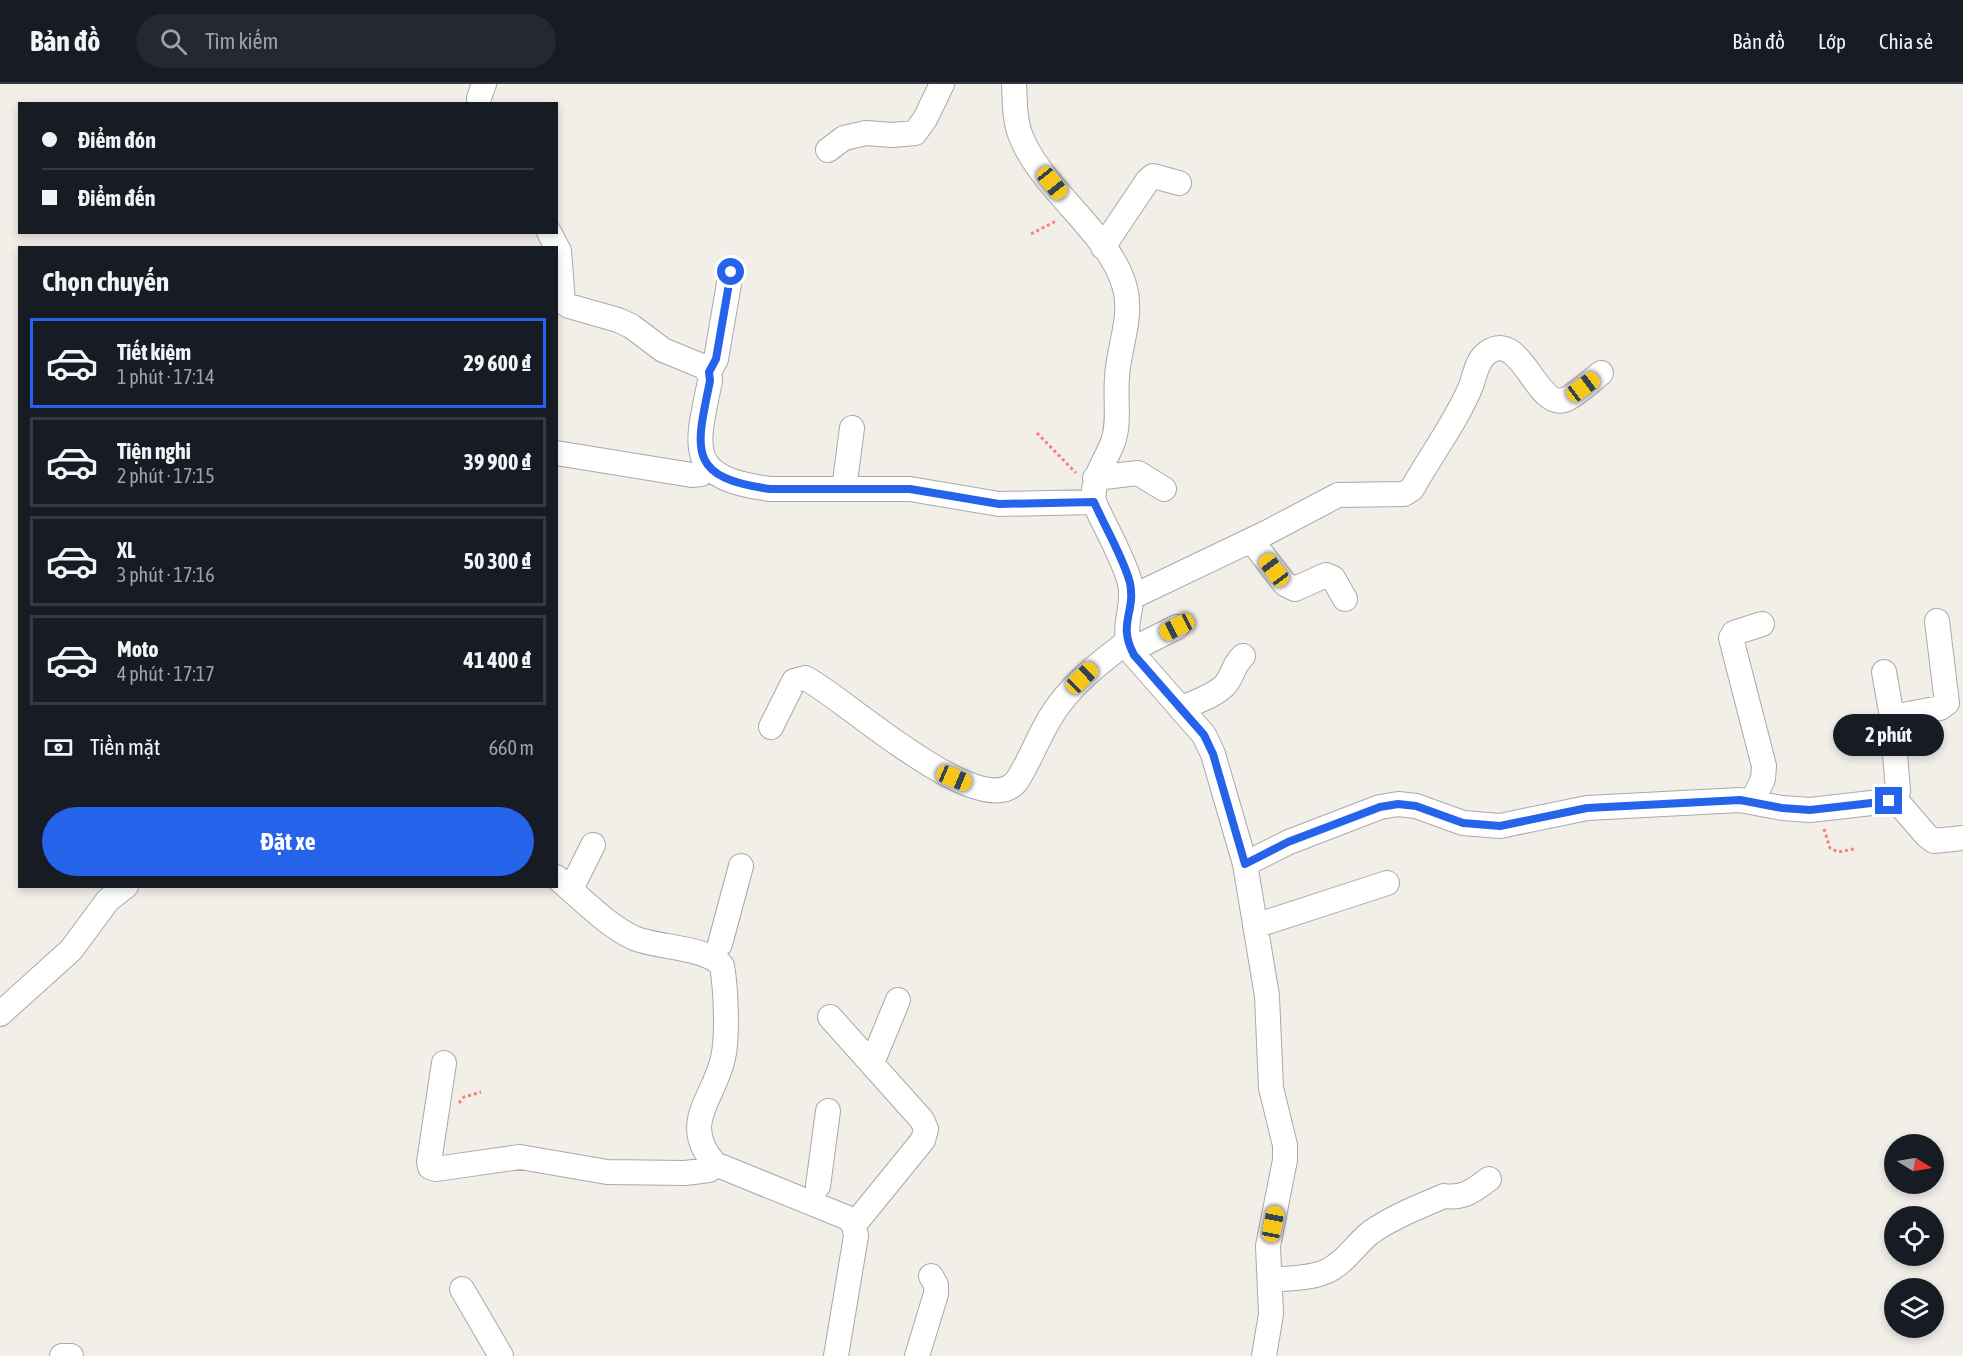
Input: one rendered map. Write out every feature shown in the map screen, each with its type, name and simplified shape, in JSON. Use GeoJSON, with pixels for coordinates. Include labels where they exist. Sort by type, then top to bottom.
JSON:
{"type":"FeatureCollection","features":[{"type":"Feature","properties":{"kind":"street"},"geometry":{"type":"LineString","coordinates":[[828,150],[844,138],[866,133],[892,135],[915,133],[926,120],[942,84]]}},
{"type":"Feature","properties":{"kind":"street"},"geometry":{"type":"LineString","coordinates":[[1014,84],[1016,116],[1020,134],[1040,169],[1120,271],[1126,290],[1128,309],[1117,371],[1116,426],[1113,442],[1094,490],[1129,580],[1132,597],[1126,628],[1129,646],[1204,735],[1213,754],[1245,864],[1268,1006],[1271,1088],[1285,1145],[1285,1160],[1268,1246],[1270,1326],[1264,1356]]}},
{"type":"Feature","properties":{"kind":"street"},"geometry":{"type":"LineString","coordinates":[[1103,247],[1148,180],[1153,176],[1160,176],[1179,183]]}},
{"type":"Feature","properties":{"kind":"street"},"geometry":{"type":"LineString","coordinates":[[558,248],[563,302],[631,326],[663,350],[702,366],[709,372]]}},
{"type":"Feature","properties":{"kind":"street"},"geometry":{"type":"LineString","coordinates":[[731,272],[716,359],[709,372],[710,381],[699,436],[700,450],[708,467],[722,477],[753,487],[770,489],[910,489],[999,504],[1094,490],[1138,473],[1164,489]]}},
{"type":"Feature","properties":{"kind":"street"},"geometry":{"type":"LineString","coordinates":[[1132,597],[1338,495],[1404,494],[1412,489],[1457,414],[1481,358],[1488,351],[1512,352],[1524,364],[1548,398],[1556,401],[1565,400],[1601,373]]}},
{"type":"Feature","properties":{"kind":"street"},"geometry":{"type":"LineString","coordinates":[[844,489],[852,428]]}},
{"type":"Feature","properties":{"kind":"street"},"geometry":{"type":"LineString","coordinates":[[558,453],[692,475],[700,474],[708,467]]}},
{"type":"Feature","properties":{"kind":"street"},"geometry":{"type":"LineString","coordinates":[[1251,540],[1285,584],[1295,589],[1326,575],[1333,578],[1345,599]]}},
{"type":"Feature","properties":{"kind":"street"},"geometry":{"type":"LineString","coordinates":[[1893,717],[1940,708],[1947,703],[1937,621]]}},
{"type":"Feature","properties":{"kind":"street"},"geometry":{"type":"LineString","coordinates":[[1753,801],[1763,779],[1764,766],[1731,638],[1734,633],[1762,624]]}},
{"type":"Feature","properties":{"kind":"street"},"geometry":{"type":"LineString","coordinates":[[771,727],[794,681],[805,678],[818,684],[860,717],[937,770],[988,792],[1004,791],[1017,782],[1050,717],[1072,687],[1091,669],[1129,646],[1177,627]]}},
{"type":"Feature","properties":{"kind":"street"},"geometry":{"type":"LineString","coordinates":[[1181,709],[1223,687],[1229,679],[1234,664],[1243,656]]}},
{"type":"Feature","properties":{"kind":"street"},"geometry":{"type":"LineString","coordinates":[[1884,672],[1893,717],[1898,791],[1895,799]]}},
{"type":"Feature","properties":{"kind":"street"},"geometry":{"type":"LineString","coordinates":[[1245,864],[1288,842],[1380,807],[1398,804],[1416,806],[1463,823],[1500,826],[1587,808],[1753,801],[1796,810],[1819,810],[1895,799]]}},
{"type":"Feature","properties":{"kind":"street"},"geometry":{"type":"LineString","coordinates":[[1895,799],[1934,841],[1963,838]]}},
{"type":"Feature","properties":{"kind":"street"},"geometry":{"type":"LineString","coordinates":[[593,845],[564,883],[615,926],[632,937],[655,945],[707,955],[718,952]]}},
{"type":"Feature","properties":{"kind":"street"},"geometry":{"type":"LineString","coordinates":[[741,866],[718,952],[724,976],[725,1045],[720,1070],[698,1124],[699,1135],[709,1158],[715,1164],[816,1196],[848,1218],[854,1225],[856,1236],[836,1356]]}},
{"type":"Feature","properties":{"kind":"street"},"geometry":{"type":"LineString","coordinates":[[1255,926],[1387,883]]}},
{"type":"Feature","properties":{"kind":"street"},"geometry":{"type":"LineString","coordinates":[[0,1014],[71,950],[108,900],[123,888]]}},
{"type":"Feature","properties":{"kind":"street"},"geometry":{"type":"LineString","coordinates":[[872,1063],[898,1000]]}},
{"type":"Feature","properties":{"kind":"street"},"geometry":{"type":"LineString","coordinates":[[830,1017],[922,1120],[926,1129],[922,1140],[854,1225]]}},
{"type":"Feature","properties":{"kind":"street"},"geometry":{"type":"LineString","coordinates":[[444,1063],[430,1167],[436,1169],[520,1157],[607,1172],[694,1172],[709,1170],[715,1164]]}},
{"type":"Feature","properties":{"kind":"street"},"geometry":{"type":"LineString","coordinates":[[816,1196],[828,1111]]}},
{"type":"Feature","properties":{"kind":"street"},"geometry":{"type":"LineString","coordinates":[[1270,1280],[1324,1272],[1338,1265],[1370,1234],[1382,1226],[1444,1196],[1455,1198],[1466,1195],[1489,1179]]}},
{"type":"Feature","properties":{"kind":"street"},"geometry":{"type":"LineString","coordinates":[[917,1356],[936,1294],[936,1285],[931,1276]]}},
{"type":"Feature","properties":{"kind":"street"},"geometry":{"type":"LineString","coordinates":[[462,1289],[501,1356]]}},
{"type":"Feature","properties":{"kind":"street"},"geometry":{"type":"LineString","coordinates":[[62,1356],[71,1356]]}},
{"type":"Feature","properties":{"kind":"path"},"geometry":{"type":"LineString","coordinates":[[1031,234],[1074,212]]}},
{"type":"Feature","properties":{"kind":"path"},"geometry":{"type":"LineString","coordinates":[[1037,433],[1094,490]]}},
{"type":"Feature","properties":{"kind":"path"},"geometry":{"type":"LineString","coordinates":[[1819,810],[1830,849],[1838,852],[1854,849]]}},
{"type":"Feature","properties":{"kind":"path"},"geometry":{"type":"LineString","coordinates":[[458,1104],[464,1096],[481,1092]]}},
{"type":"Feature","properties":{"kind":"route"},"geometry":{"type":"LineString","coordinates":[[731,272],[716,359],[709,372],[710,381],[699,436],[700,450],[708,467],[722,477],[753,487],[770,489],[910,489],[999,504],[1094,502],[1129,580],[1132,597],[1126,628],[1127,642],[1134,655],[1204,735],[1213,754],[1245,864],[1288,842],[1380,807],[1398,804],[1416,806],[1463,823],[1500,826],[1587,808],[1740,800],[1782,808],[1810,810],[1889,801]]}}]}
